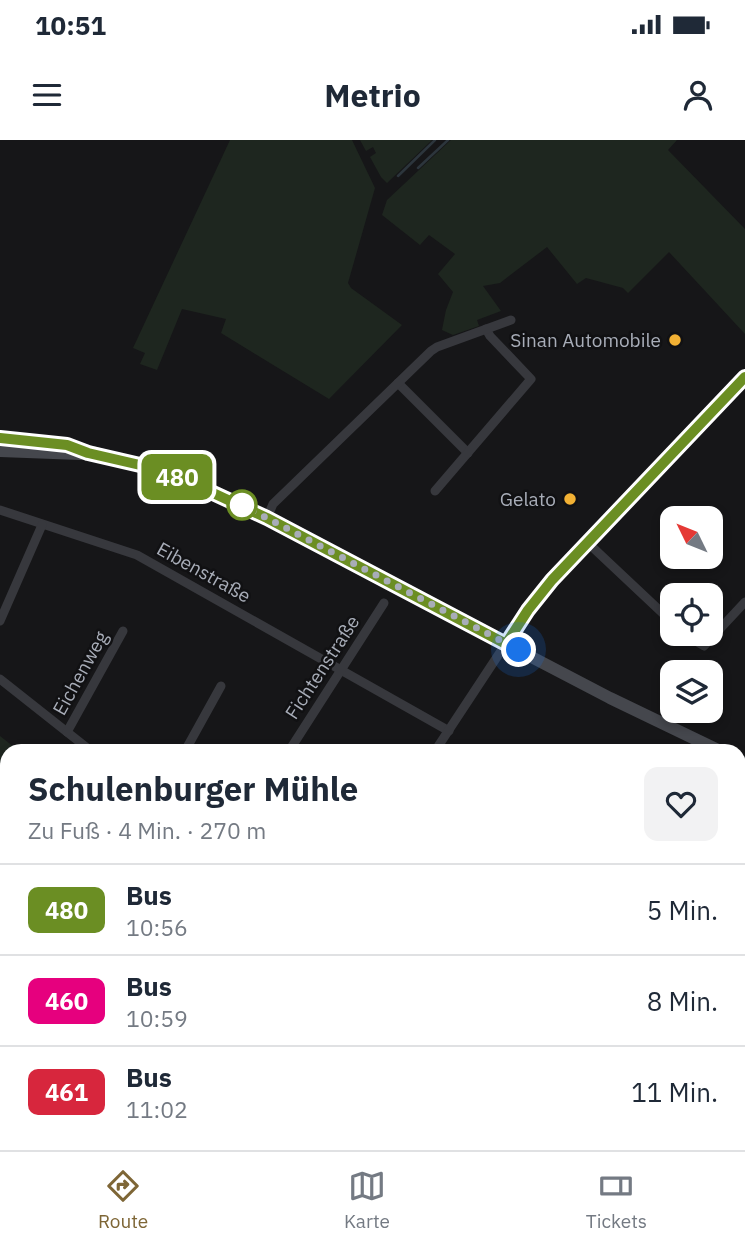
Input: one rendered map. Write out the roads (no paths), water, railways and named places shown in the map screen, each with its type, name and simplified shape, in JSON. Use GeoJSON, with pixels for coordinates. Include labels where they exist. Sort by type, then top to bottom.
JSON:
{"type":"FeatureCollection","features":[{"type":"Feature","properties":{"kind":"main road"},"geometry":{"type":"LineString","coordinates":[[0,438],[56,443],[185,480],[267,518],[610,698],[705,744]]}},
{"type":"Feature","properties":{"kind":"main road"},"geometry":{"type":"LineString","coordinates":[[0,451],[88,453]]}},
{"type":"Feature","properties":{"kind":"street"},"geometry":{"type":"LineString","coordinates":[[267,518],[273,504],[437,347],[512,320]]}},
{"type":"Feature","properties":{"kind":"street"},"geometry":{"type":"LineString","coordinates":[[435,491],[531,379],[489,336],[486,329]]}},
{"type":"Feature","properties":{"kind":"street"},"geometry":{"type":"LineString","coordinates":[[440,744],[528,610],[552,580],[745,377]]}},
{"type":"Feature","properties":{"kind":"street"},"geometry":{"type":"LineString","coordinates":[[398,383],[468,453]]}},
{"type":"Feature","properties":{"kind":"street","name":"Eibenstraße"},"geometry":{"type":"LineString","coordinates":[[0,510],[137,555],[449,731]]}},
{"type":"Feature","properties":{"kind":"street"},"geometry":{"type":"LineString","coordinates":[[0,621],[42,524]]}},
{"type":"Feature","properties":{"kind":"street"},"geometry":{"type":"LineString","coordinates":[[588,543],[660,611]]}},
{"type":"Feature","properties":{"kind":"street"},"geometry":{"type":"LineString","coordinates":[[723,626],[745,602]]}},
{"type":"Feature","properties":{"kind":"street","name":"Fichtenstraße"},"geometry":{"type":"LineString","coordinates":[[293,744],[384,603]]}},
{"type":"Feature","properties":{"kind":"street","name":"Eichenweg"},"geometry":{"type":"LineString","coordinates":[[67,732],[123,631]]}},
{"type":"Feature","properties":{"kind":"street"},"geometry":{"type":"LineString","coordinates":[[0,679],[82,744]]}},
{"type":"Feature","properties":{"kind":"street"},"geometry":{"type":"LineString","coordinates":[[189,744],[221,686]]}},
{"type":"Feature","properties":{"kind":"waterway"},"geometry":{"type":"LineString","coordinates":[[398,176],[435,140]]}},
{"type":"Feature","properties":{"kind":"waterway"},"geometry":{"type":"LineString","coordinates":[[418,168],[448,140]]}},
{"type":"Feature","properties":{"kind":"place","name":"Sinan Automobile"},"geometry":{"type":"Point","coordinates":[675,340]}},
{"type":"Feature","properties":{"kind":"place","name":"Gelato"},"geometry":{"type":"Point","coordinates":[570,499]}}]}
